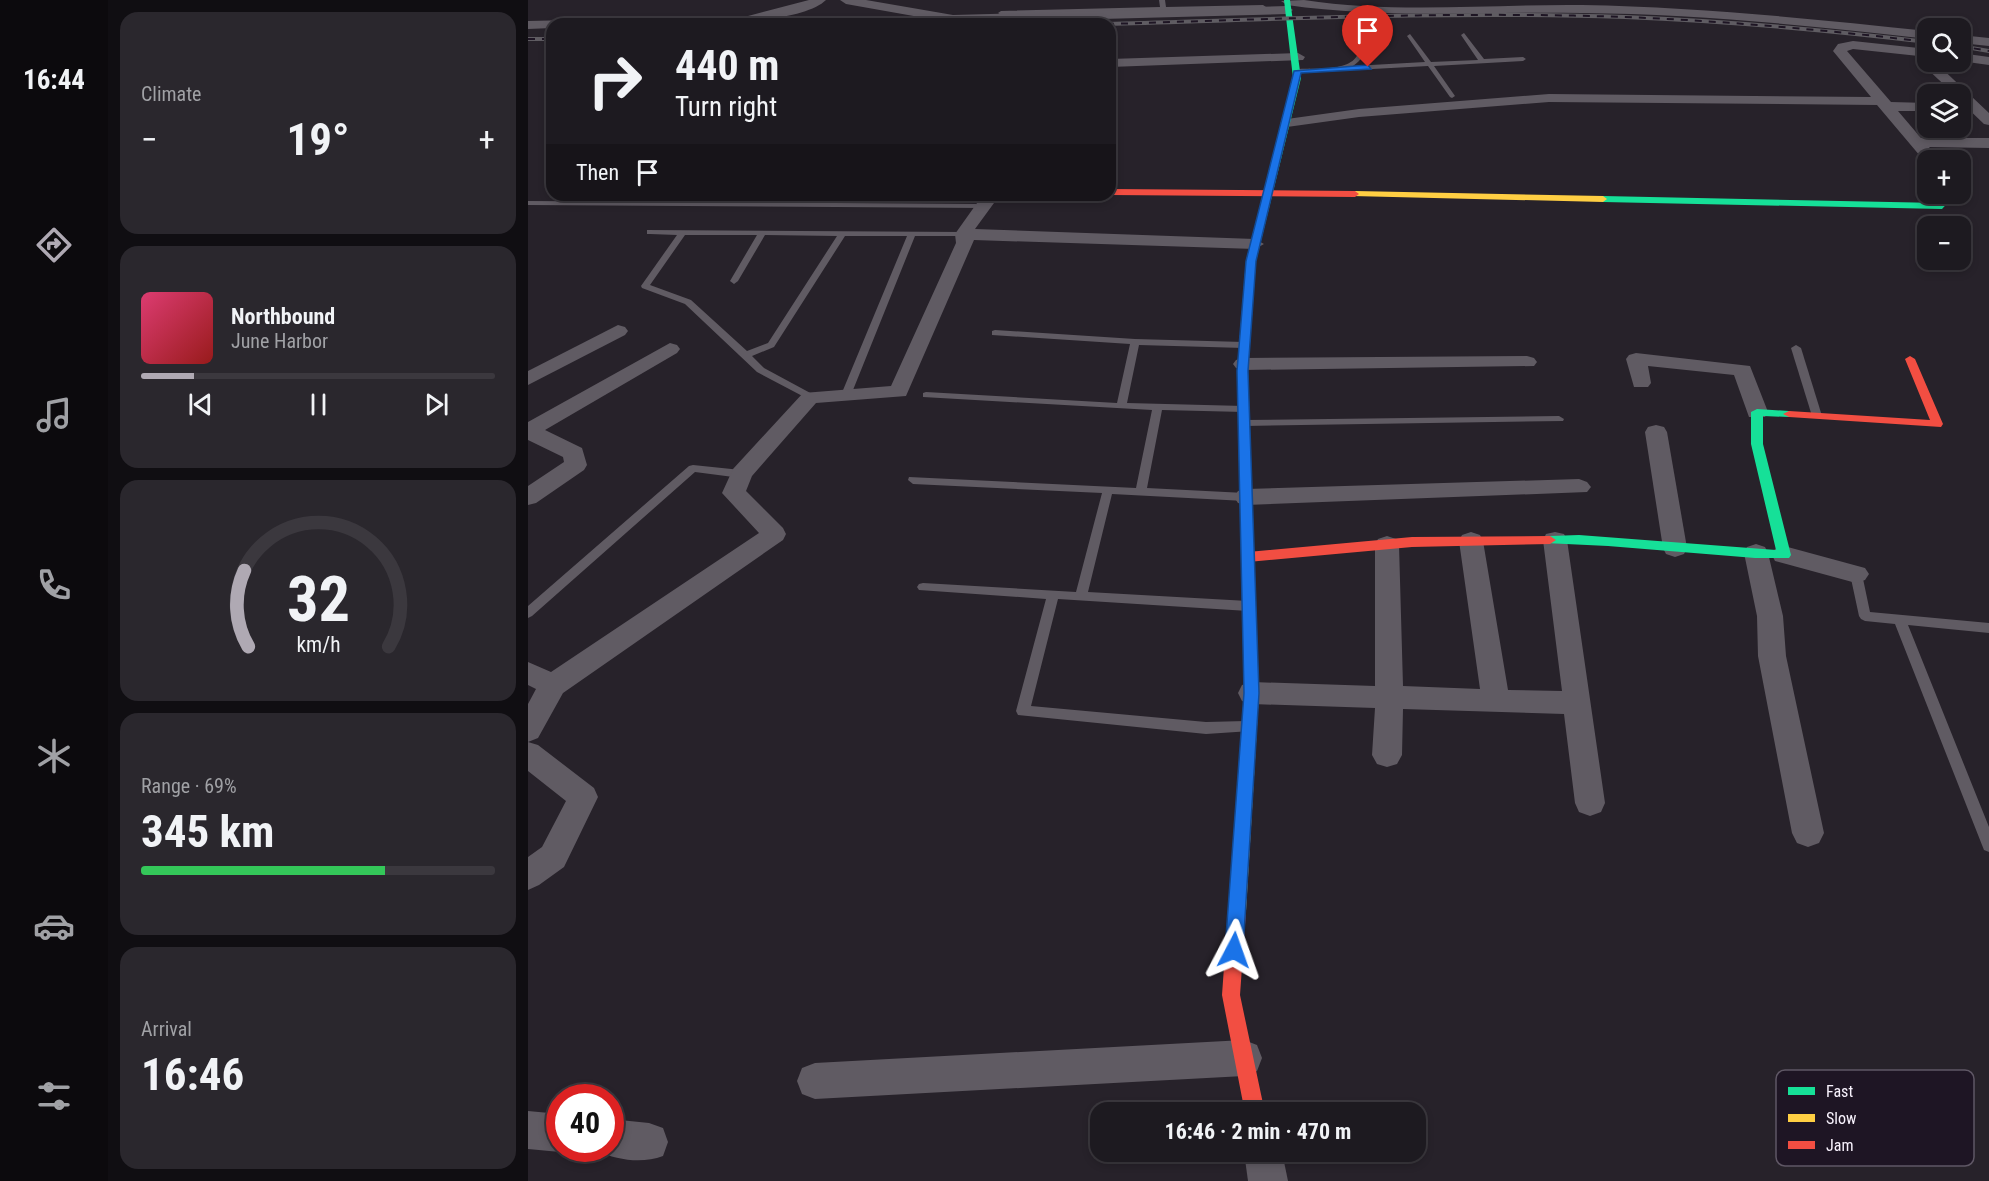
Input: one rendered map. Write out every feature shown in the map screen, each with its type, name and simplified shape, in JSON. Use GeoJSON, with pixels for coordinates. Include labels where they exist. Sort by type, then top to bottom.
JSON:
{"type":"FeatureCollection","features":[{"type":"Feature","properties":{"kind":"street"},"geometry":{"type":"LineString","coordinates":[[757,18],[800,8],[820,0]]}},
{"type":"Feature","properties":{"kind":"street"},"geometry":{"type":"LineString","coordinates":[[846,0],[947,18]]}},
{"type":"Feature","properties":{"kind":"street"},"geometry":{"type":"LineString","coordinates":[[975,18],[1287,4],[1363,10],[1583,9],[1714,14],[1809,21],[1917,34]]}},
{"type":"Feature","properties":{"kind":"street"},"geometry":{"type":"LineString","coordinates":[[1253,1102],[1231,995],[1252,693],[1244,354],[1255,244],[1266,192],[1287,123],[1298,64],[1287,4]]}},
{"type":"Feature","properties":{"kind":"street"},"geometry":{"type":"LineString","coordinates":[[1800,7],[1809,21]]}},
{"type":"Feature","properties":{"kind":"street"},"geometry":{"type":"LineString","coordinates":[[528,25],[546,25]]}},
{"type":"Feature","properties":{"kind":"street"},"geometry":{"type":"LineString","coordinates":[[1971,40],[1989,42]]}},
{"type":"Feature","properties":{"kind":"street"},"geometry":{"type":"LineString","coordinates":[[1917,52],[1853,45],[1844,47],[1840,51],[1923,150]]}},
{"type":"Feature","properties":{"kind":"street"},"geometry":{"type":"LineString","coordinates":[[1971,59],[1989,61]]}},
{"type":"Feature","properties":{"kind":"street"},"geometry":{"type":"LineString","coordinates":[[1123,79],[1116,63],[1298,64]]}},
{"type":"Feature","properties":{"kind":"street"},"geometry":{"type":"LineString","coordinates":[[1938,72],[1989,121]]}},
{"type":"Feature","properties":{"kind":"street"},"geometry":{"type":"LineString","coordinates":[[1287,123],[1359,113],[1549,98],[1917,105]]}},
{"type":"Feature","properties":{"kind":"street"},"geometry":{"type":"LineString","coordinates":[[1916,142],[1989,143]]}},
{"type":"Feature","properties":{"kind":"street"},"geometry":{"type":"LineString","coordinates":[[1116,192],[1266,192],[1942,206],[1944,204]]}},
{"type":"Feature","properties":{"kind":"street"},"geometry":{"type":"LineString","coordinates":[[528,730],[540,679],[774,534],[734,493],[741,474],[810,397],[899,392],[965,243],[964,234],[975,215],[987,203],[997,201]]}},
{"type":"Feature","properties":{"kind":"street"},"geometry":{"type":"LineString","coordinates":[[964,234],[1255,244]]}},
{"type":"Feature","properties":{"kind":"street"},"geometry":{"type":"LineString","coordinates":[[528,380],[618,331]]}},
{"type":"Feature","properties":{"kind":"street"},"geometry":{"type":"LineString","coordinates":[[528,431],[670,349]]}},
{"type":"Feature","properties":{"kind":"street"},"geometry":{"type":"LineString","coordinates":[[1244,354],[1527,362]]}},
{"type":"Feature","properties":{"kind":"street"},"geometry":{"type":"LineString","coordinates":[[1641,383],[1636,359],[1743,369],[1757,412],[1757,444],[1784,555]]}},
{"type":"Feature","properties":{"kind":"street"},"geometry":{"type":"LineString","coordinates":[[1757,412],[1937,424],[1910,359]]}},
{"type":"Feature","properties":{"kind":"street"},"geometry":{"type":"LineString","coordinates":[[528,431],[574,453],[576,465],[528,497]]}},
{"type":"Feature","properties":{"kind":"street"},"geometry":{"type":"LineString","coordinates":[[1656,432],[1676,548]]}},
{"type":"Feature","properties":{"kind":"street"},"geometry":{"type":"LineString","coordinates":[[1246,497],[1579,487]]}},
{"type":"Feature","properties":{"kind":"street"},"geometry":{"type":"LineString","coordinates":[[1248,557],[1387,544],[1584,539],[1784,555],[1856,574]]}},
{"type":"Feature","properties":{"kind":"street"},"geometry":{"type":"LineString","coordinates":[[1555,540],[1590,803]]}},
{"type":"Feature","properties":{"kind":"street"},"geometry":{"type":"LineString","coordinates":[[1470,541],[1496,701]]}},
{"type":"Feature","properties":{"kind":"street"},"geometry":{"type":"LineString","coordinates":[[1387,544],[1389,697],[1387,755]]}},
{"type":"Feature","properties":{"kind":"street"},"geometry":{"type":"LineString","coordinates":[[1756,553],[1770,616],[1772,656],[1808,833]]}},
{"type":"Feature","properties":{"kind":"street"},"geometry":{"type":"LineString","coordinates":[[1252,693],[1577,704]]}},
{"type":"Feature","properties":{"kind":"street"},"geometry":{"type":"LineString","coordinates":[[528,754],[583,798],[553,857],[528,875]]}},
{"type":"Feature","properties":{"kind":"street"},"geometry":{"type":"LineString","coordinates":[[814,1081],[1244,1058]]}},
{"type":"Feature","properties":{"kind":"street"},"geometry":{"type":"LineString","coordinates":[[528,1130],[546,1132]]}},
{"type":"Feature","properties":{"kind":"street"},"geometry":{"type":"LineString","coordinates":[[624,1139],[649,1142]]}},
{"type":"Feature","properties":{"kind":"street"},"geometry":{"type":"LineString","coordinates":[[1265,1162],[1269,1181]]}},
{"type":"Feature","properties":{"kind":"lane"},"geometry":{"type":"LineString","coordinates":[[1162,0],[1163,9]]}},
{"type":"Feature","properties":{"kind":"lane"},"geometry":{"type":"LineString","coordinates":[[1001,14],[1287,4]]}},
{"type":"Feature","properties":{"kind":"lane"},"geometry":{"type":"LineString","coordinates":[[1464,35],[1482,61]]}},
{"type":"Feature","properties":{"kind":"lane"},"geometry":{"type":"LineString","coordinates":[[1410,36],[1452,96]]}},
{"type":"Feature","properties":{"kind":"lane"},"geometry":{"type":"LineString","coordinates":[[1346,68],[1361,57],[1363,49],[1360,43]]}},
{"type":"Feature","properties":{"kind":"lane"},"geometry":{"type":"LineString","coordinates":[[1298,64],[1346,68],[1522,58]]}},
{"type":"Feature","properties":{"kind":"lane"},"geometry":{"type":"LineString","coordinates":[[528,203],[840,204],[850,207],[987,203]]}},
{"type":"Feature","properties":{"kind":"lane"},"geometry":{"type":"LineString","coordinates":[[650,232],[964,234]]}},
{"type":"Feature","properties":{"kind":"lane"},"geometry":{"type":"LineString","coordinates":[[683,232],[645,286],[688,302],[746,355],[757,370],[801,389],[810,397]]}},
{"type":"Feature","properties":{"kind":"lane"},"geometry":{"type":"LineString","coordinates":[[734,281],[762,233]]}},
{"type":"Feature","properties":{"kind":"lane"},"geometry":{"type":"LineString","coordinates":[[746,355],[771,345],[843,233]]}},
{"type":"Feature","properties":{"kind":"lane"},"geometry":{"type":"LineString","coordinates":[[846,395],[912,234]]}},
{"type":"Feature","properties":{"kind":"lane"},"geometry":{"type":"LineString","coordinates":[[994,333],[1135,342],[1244,354]]}},
{"type":"Feature","properties":{"kind":"lane"},"geometry":{"type":"LineString","coordinates":[[1121,406],[1135,342]]}},
{"type":"Feature","properties":{"kind":"lane"},"geometry":{"type":"LineString","coordinates":[[1796,348],[1816,416]]}},
{"type":"Feature","properties":{"kind":"lane"},"geometry":{"type":"LineString","coordinates":[[926,395],[1158,406],[1244,416],[1559,419]]}},
{"type":"Feature","properties":{"kind":"lane"},"geometry":{"type":"LineString","coordinates":[[1141,492],[1158,406]]}},
{"type":"Feature","properties":{"kind":"lane"},"geometry":{"type":"LineString","coordinates":[[528,613],[693,468],[741,474]]}},
{"type":"Feature","properties":{"kind":"lane"},"geometry":{"type":"LineString","coordinates":[[913,480],[1246,497]]}},
{"type":"Feature","properties":{"kind":"lane"},"geometry":{"type":"LineString","coordinates":[[1082,596],[1108,490]]}},
{"type":"Feature","properties":{"kind":"lane"},"geometry":{"type":"LineString","coordinates":[[1856,574],[1865,616],[1989,628]]}},
{"type":"Feature","properties":{"kind":"lane"},"geometry":{"type":"LineString","coordinates":[[923,587],[1250,606]]}},
{"type":"Feature","properties":{"kind":"lane"},"geometry":{"type":"LineString","coordinates":[[1053,594],[1023,711],[1206,728],[1249,727]]}},
{"type":"Feature","properties":{"kind":"lane"},"geometry":{"type":"LineString","coordinates":[[1900,620],[1989,845]]}},
{"type":"Feature","properties":{"kind":"railway"},"geometry":{"type":"LineString","coordinates":[[1116,24],[1366,16],[1560,15],[1739,24],[1917,41]]}},
{"type":"Feature","properties":{"kind":"railway"},"geometry":{"type":"LineString","coordinates":[[528,39],[546,39]]}},
{"type":"Feature","properties":{"kind":"railway"},"geometry":{"type":"LineString","coordinates":[[1971,48],[1989,51]]}},
{"type":"Feature","properties":{"kind":"traffic: fast"},"geometry":{"type":"LineString","coordinates":[[1246,507],[1242,371],[1251,261],[1297,78],[1287,0]]}},
{"type":"Feature","properties":{"kind":"traffic: fast"},"geometry":{"type":"LineString","coordinates":[[1603,199],[1942,206],[1944,204]]}},
{"type":"Feature","properties":{"kind":"traffic: fast"},"geometry":{"type":"LineString","coordinates":[[1550,540],[1608,541],[1784,555],[1757,444],[1757,412],[1789,414]]}},
{"type":"Feature","properties":{"kind":"traffic: slow"},"geometry":{"type":"LineString","coordinates":[[1355,194],[1603,199]]}},
{"type":"Feature","properties":{"kind":"traffic: slow"},"geometry":{"type":"LineString","coordinates":[[1237,911],[1252,693],[1246,507]]}},
{"type":"Feature","properties":{"kind":"traffic: jam"},"geometry":{"type":"LineString","coordinates":[[1116,192],[1355,194]]}},
{"type":"Feature","properties":{"kind":"traffic: jam"},"geometry":{"type":"LineString","coordinates":[[1789,414],[1937,424],[1910,359]]}},
{"type":"Feature","properties":{"kind":"traffic: jam"},"geometry":{"type":"LineString","coordinates":[[1248,557],[1412,542],[1550,540]]}},
{"type":"Feature","properties":{"kind":"traffic: jam"},"geometry":{"type":"LineString","coordinates":[[1237,911],[1231,995],[1253,1102]]}},
{"type":"Feature","properties":{"kind":"route"},"geometry":{"type":"LineString","coordinates":[[1234,950],[1252,693],[1242,371],[1251,261],[1266,192],[1287,123],[1298,71],[1368,67]]}}]}
